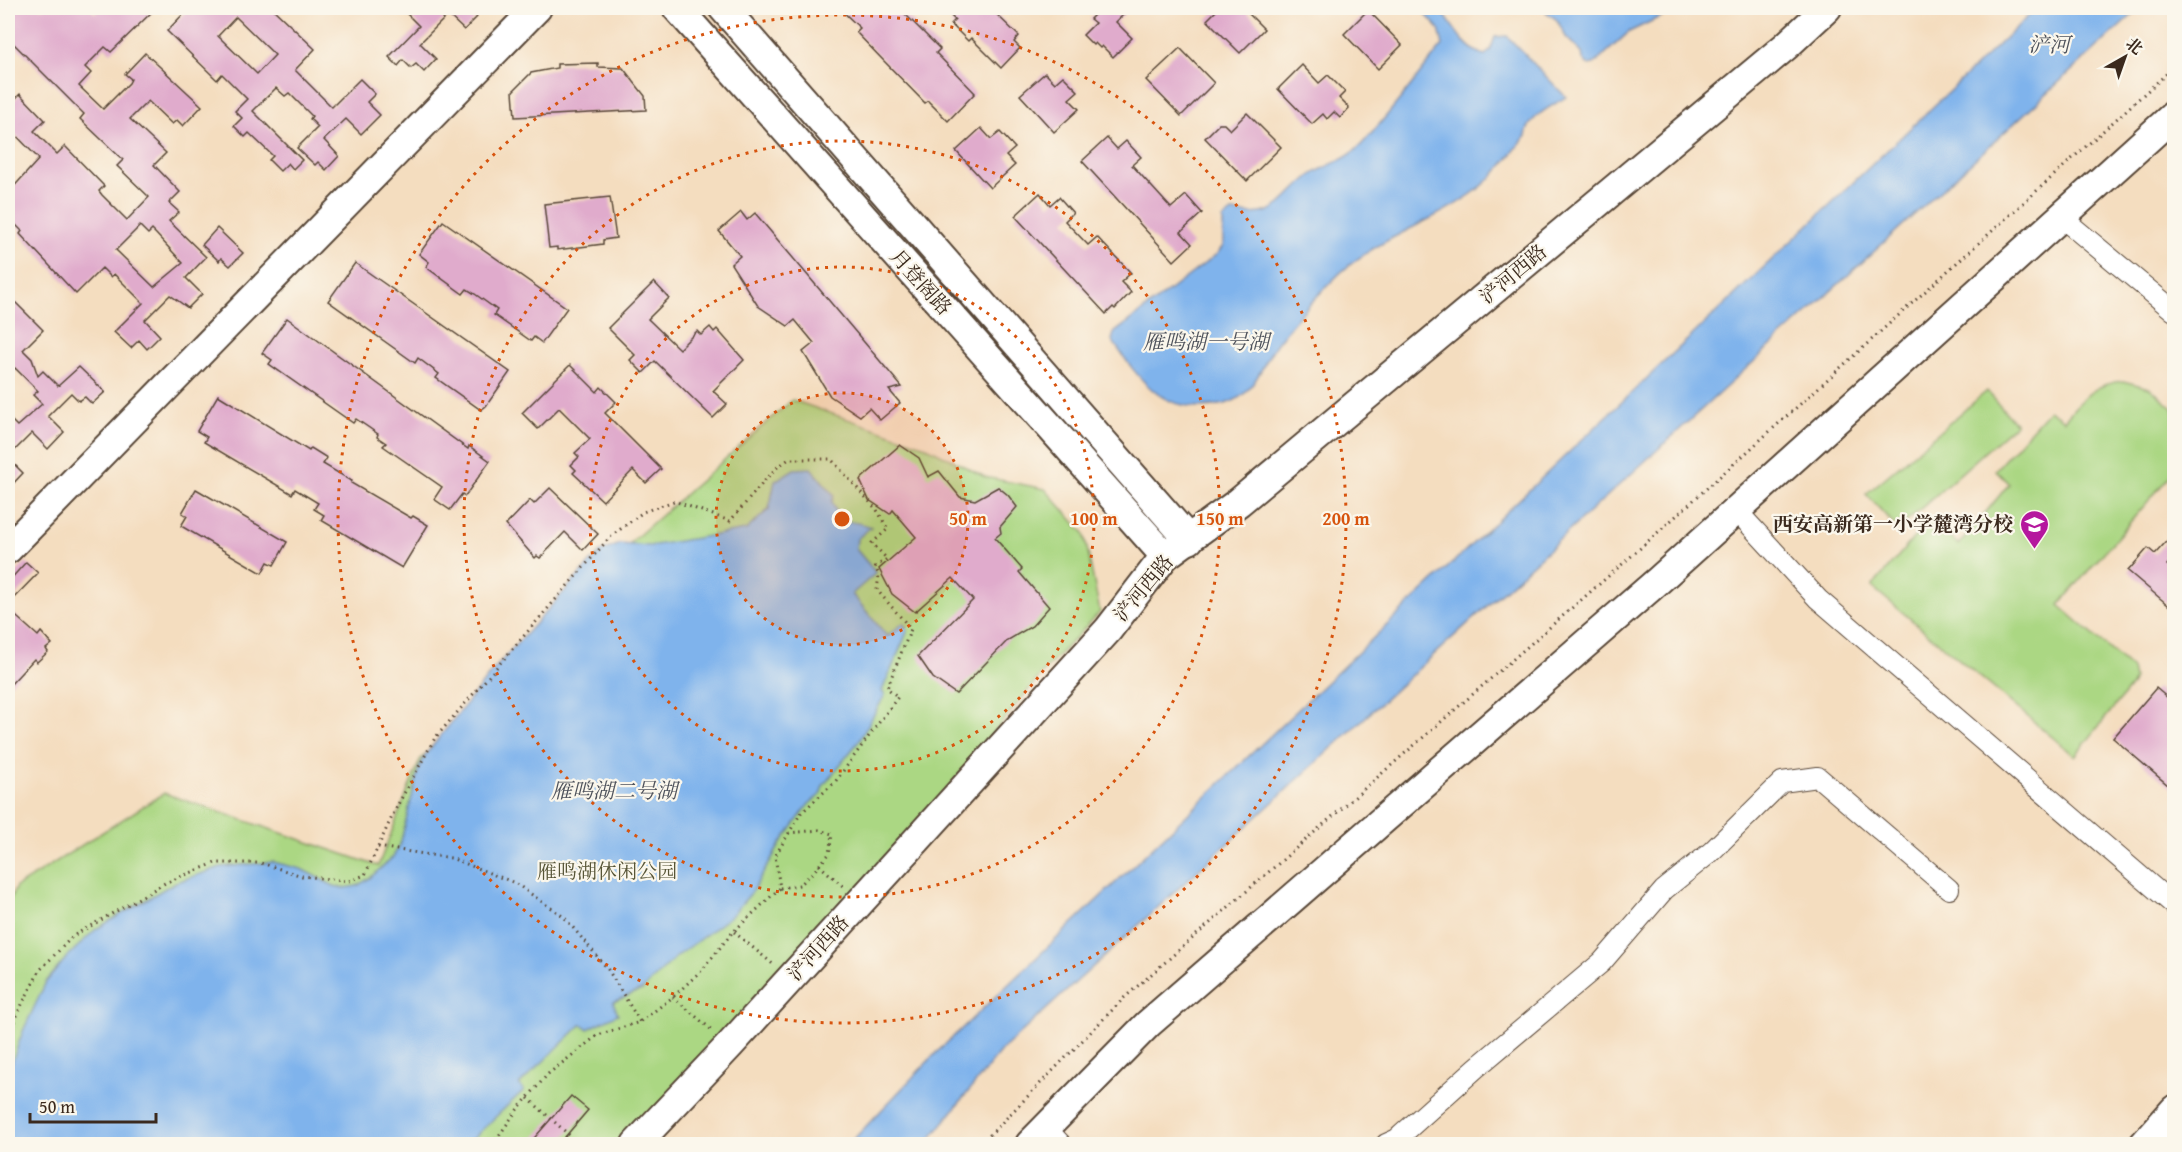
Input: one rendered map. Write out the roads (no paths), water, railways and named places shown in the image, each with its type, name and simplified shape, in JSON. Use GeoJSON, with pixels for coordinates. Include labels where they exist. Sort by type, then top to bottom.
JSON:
{"type":"FeatureCollection","features":[{"type":"Feature","properties":{"kind":"street"},"geometry":{"type":"LineString","coordinates":[[8,549],[537,8]]}},
{"type":"Feature","properties":{"kind":"street","name":"月登阁路"},"geometry":{"type":"LineString","coordinates":[[677,8],[1165,556]]}},
{"type":"Feature","properties":{"kind":"street","name":"月登阁路"},"geometry":{"type":"LineString","coordinates":[[723,8],[1189,540]]}},
{"type":"Feature","properties":{"kind":"street","name":"浐河西路"},"geometry":{"type":"LineString","coordinates":[[636,1144],[730,1046],[1108,630],[1165,556],[1239,502],[1786,46],[1827,8]]}},
{"type":"Feature","properties":{"kind":"street"},"geometry":{"type":"LineString","coordinates":[[1046,1139],[1148,1024],[1736,510],[2175,115]]}},
{"type":"Feature","properties":{"kind":"street"},"geometry":{"type":"LineString","coordinates":[[2061,217],[2175,311]]}},
{"type":"Feature","properties":{"kind":"street"},"geometry":{"type":"LineString","coordinates":[[1736,510],[1818,599],[2175,904]]}},
{"type":"Feature","properties":{"kind":"street"},"geometry":{"type":"LineString","coordinates":[[1386,1144],[1397,1139],[1476,1068],[1602,962],[1664,890],[1711,852],[1782,782],[1818,777],[1949,889]]}},
{"type":"Feature","properties":{"kind":"street"},"geometry":{"type":"LineString","coordinates":[[2144,1144],[2175,1110]]}},
{"type":"Feature","properties":{"kind":"water","name":"雁鸣湖一号湖"},"geometry":{"type":"Polygon","coordinates":[[[1420,8],[1440,8],[1465,42],[1485,55],[1490,51],[1495,37],[1507,36],[1566,97],[1547,108],[1531,123],[1526,136],[1491,178],[1477,190],[1364,254],[1347,267],[1277,343],[1256,379],[1244,394],[1225,404],[1204,407],[1186,406],[1158,394],[1134,371],[1123,356],[1112,340],[1114,333],[1217,254],[1223,246],[1223,219],[1232,212],[1248,214],[1269,211],[1310,176],[1350,154],[1361,145],[1443,45],[1439,29],[1420,8]]]}},
{"type":"Feature","properties":{"kind":"water"},"geometry":{"type":"Polygon","coordinates":[[[1551,8],[1679,8],[1629,32],[1594,64],[1588,65],[1582,53],[1566,37],[1557,20],[1546,12],[1551,8]]]}},
{"type":"Feature","properties":{"kind":"water","name":"浐河"},"geometry":{"type":"Polygon","coordinates":[[[2037,8],[2140,8],[1002,1050],[926,1144],[849,1144],[935,1054],[2037,8]]]}},
{"type":"Feature","properties":{"kind":"water","name":"雁鸣湖二号湖"},"geometry":{"type":"Polygon","coordinates":[[[811,468],[834,495],[832,502],[840,516],[848,521],[871,527],[857,539],[856,549],[876,573],[852,594],[887,636],[903,623],[908,630],[882,691],[885,695],[859,741],[823,786],[820,795],[809,804],[781,843],[752,892],[732,915],[675,958],[642,990],[613,1002],[618,1014],[588,1029],[582,1024],[519,1085],[524,1090],[467,1144],[114,1144],[89,1140],[84,1144],[8,1144],[8,1073],[23,1031],[46,982],[67,957],[96,929],[174,883],[221,867],[273,862],[301,869],[334,886],[344,888],[357,886],[370,878],[393,857],[400,845],[419,768],[426,754],[494,669],[600,552],[620,544],[649,546],[746,530],[769,509],[775,481],[794,469],[811,468]]]}},
{"type":"Feature","properties":{"kind":"place","name":"西安高新第一小学麓湾分校"},"geometry":{"type":"Point","coordinates":[2034,550]}},
{"type":"Feature","properties":{"kind":"park label","name":"雁鸣湖休闲公园"},"geometry":{"type":"Point","coordinates":[607,871]}}]}
